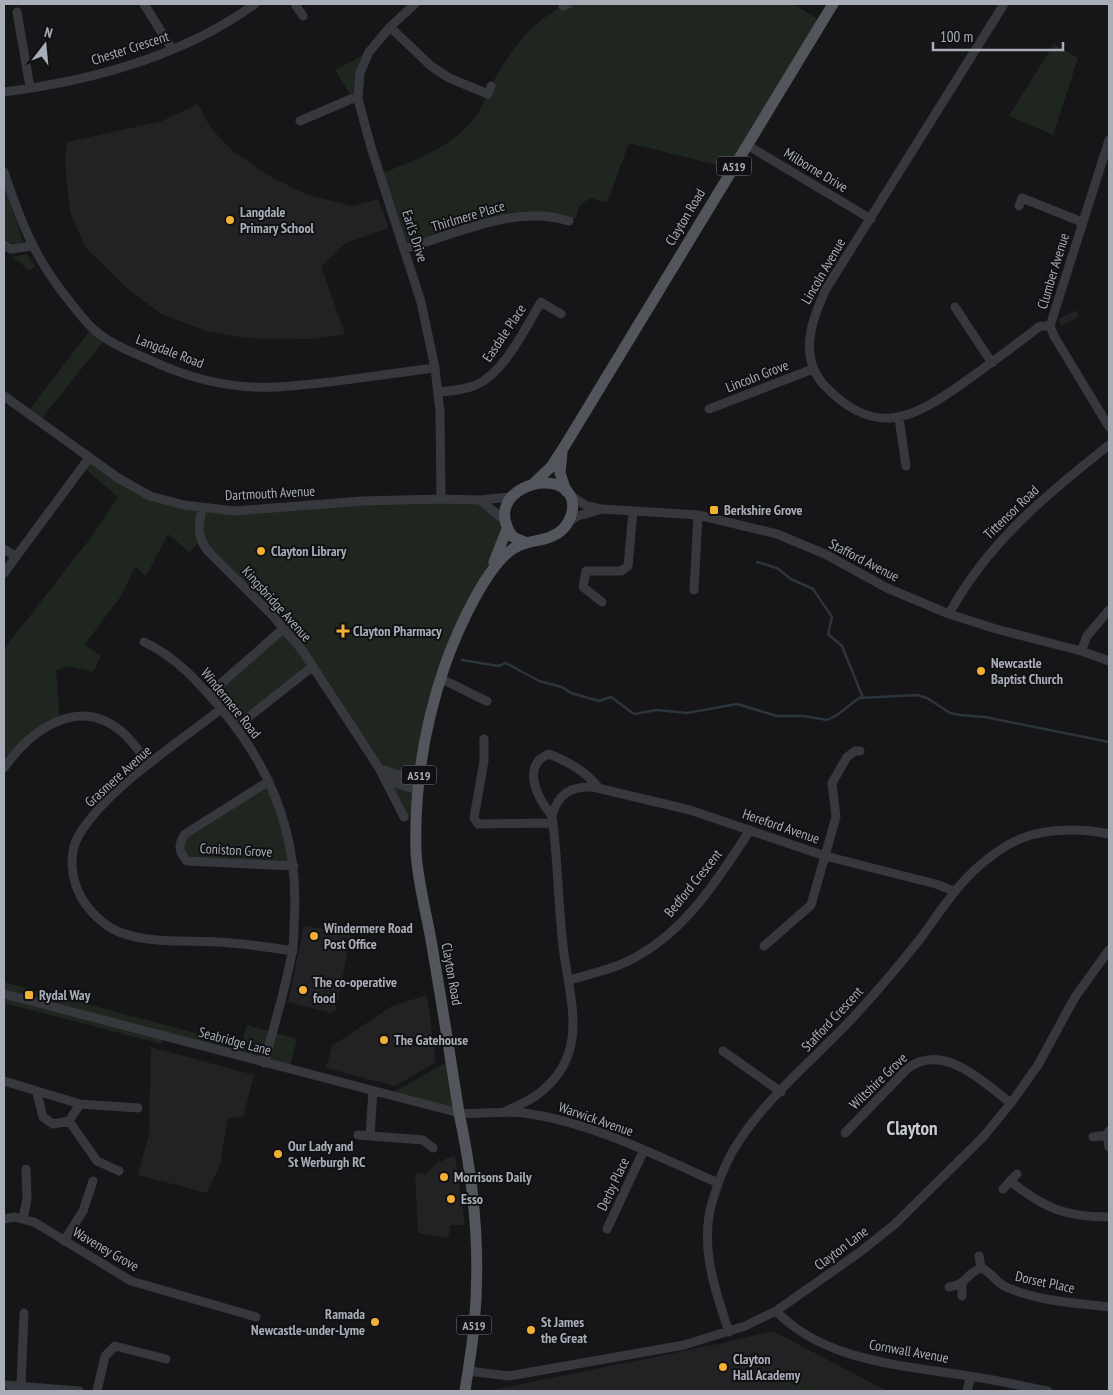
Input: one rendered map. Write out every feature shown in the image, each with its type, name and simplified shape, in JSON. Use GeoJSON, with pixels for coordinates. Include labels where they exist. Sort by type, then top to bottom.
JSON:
{"type":"FeatureCollection","features":[{"type":"Feature","properties":{"kind":"main road","name":"Clayton Road"},"geometry":{"type":"LineString","coordinates":[[532,484],[551,467],[564,447],[833,4]]}},
{"type":"Feature","properties":{"kind":"main road","name":"Clayton Road"},"geometry":{"type":"LineString","coordinates":[[564,447],[560,467],[568,492]]}},
{"type":"Feature","properties":{"kind":"main road"},"geometry":{"type":"LineString","coordinates":[[532,484],[551,483],[568,492]]}},
{"type":"Feature","properties":{"kind":"main road","name":"A519"},"geometry":{"type":"LineString","coordinates":[[505,524],[504,507],[510,497],[532,484]]}},
{"type":"Feature","properties":{"kind":"main road","name":"A519"},"geometry":{"type":"LineString","coordinates":[[527,543],[556,534],[567,523],[572,508],[568,492]]}},
{"type":"Feature","properties":{"kind":"main road","name":"Clayton Road"},"geometry":{"type":"LineString","coordinates":[[490,573],[505,524]]}},
{"type":"Feature","properties":{"kind":"main road"},"geometry":{"type":"LineString","coordinates":[[505,524],[513,537],[527,543]]}},
{"type":"Feature","properties":{"kind":"main road","name":"Clayton Road"},"geometry":{"type":"LineString","coordinates":[[465,1391],[474,1326],[477,1259],[468,1155],[459,1113],[416,855],[417,790],[428,724],[452,644],[490,573],[506,553],[527,543]]}},
{"type":"Feature","properties":{"kind":"street"},"geometry":{"type":"LineString","coordinates":[[144,4],[172,49]]}},
{"type":"Feature","properties":{"kind":"street","name":"Chester Crescent"},"geometry":{"type":"LineString","coordinates":[[4,92],[106,72],[172,49],[229,22],[255,4]]}},
{"type":"Feature","properties":{"kind":"street"},"geometry":{"type":"LineString","coordinates":[[296,4],[303,16]]}},
{"type":"Feature","properties":{"kind":"street","name":"Earl's Drive"},"geometry":{"type":"LineString","coordinates":[[415,4],[379,39],[366,60],[360,73],[358,99],[371,147],[421,302],[435,368],[438,392],[441,499]]}},
{"type":"Feature","properties":{"kind":"street","name":"Lincoln Avenue"},"geometry":{"type":"LineString","coordinates":[[1004,4],[826,289],[815,313],[809,337],[814,369],[822,382],[842,404],[869,416],[899,418],[932,405],[992,363],[1040,326],[1050,326]]}},
{"type":"Feature","properties":{"kind":"street"},"geometry":{"type":"LineString","coordinates":[[17,12],[30,88]]}},
{"type":"Feature","properties":{"kind":"street"},"geometry":{"type":"LineString","coordinates":[[390,27],[430,66],[449,78],[488,94],[491,86]]}},
{"type":"Feature","properties":{"kind":"street"},"geometry":{"type":"LineString","coordinates":[[300,121],[351,99],[358,99]]}},
{"type":"Feature","properties":{"kind":"street","name":"Clumber Avenue"},"geometry":{"type":"LineString","coordinates":[[1109,140],[1050,326],[1054,336],[1109,427]]}},
{"type":"Feature","properties":{"kind":"street","name":"Milborne Drive"},"geometry":{"type":"LineString","coordinates":[[747,145],[871,219]]}},
{"type":"Feature","properties":{"kind":"street","name":"Langdale Road"},"geometry":{"type":"LineString","coordinates":[[4,172],[32,246],[57,286],[98,333],[130,351],[175,371],[214,381],[247,386],[277,386],[435,368]]}},
{"type":"Feature","properties":{"kind":"street"},"geometry":{"type":"LineString","coordinates":[[1019,206],[1022,198],[1082,222]]}},
{"type":"Feature","properties":{"kind":"street","name":"Thirlmere Place"},"geometry":{"type":"LineString","coordinates":[[405,249],[516,216],[548,216],[569,221]]}},
{"type":"Feature","properties":{"kind":"street"},"geometry":{"type":"LineString","coordinates":[[4,245],[11,249],[32,246]]}},
{"type":"Feature","properties":{"kind":"street","name":"Easdale Place"},"geometry":{"type":"LineString","coordinates":[[438,392],[468,388],[482,382],[495,372],[538,300],[561,314]]}},
{"type":"Feature","properties":{"kind":"street"},"geometry":{"type":"LineString","coordinates":[[955,307],[992,363]]}},
{"type":"Feature","properties":{"kind":"street","name":"Lincoln Grove"},"geometry":{"type":"LineString","coordinates":[[710,409],[814,369]]}},
{"type":"Feature","properties":{"kind":"street","name":"Dartmouth Avenue"},"geometry":{"type":"LineString","coordinates":[[4,396],[89,458],[150,496],[202,508],[235,510],[362,502],[441,499],[480,500],[510,497]]}},
{"type":"Feature","properties":{"kind":"street"},"geometry":{"type":"LineString","coordinates":[[899,418],[906,466]]}},
{"type":"Feature","properties":{"kind":"street","name":"Tittensor Road"},"geometry":{"type":"LineString","coordinates":[[949,614],[982,561],[1014,525],[1109,445]]}},
{"type":"Feature","properties":{"kind":"street"},"geometry":{"type":"LineString","coordinates":[[4,573],[89,458]]}},
{"type":"Feature","properties":{"kind":"street","name":"Stafford Avenue"},"geometry":{"type":"LineString","coordinates":[[568,492],[585,505],[601,509],[698,515],[777,534],[825,554],[886,588],[949,614],[996,629],[1081,651],[1109,661]]}},
{"type":"Feature","properties":{"kind":"street"},"geometry":{"type":"LineString","coordinates":[[480,500],[505,524]]}},
{"type":"Feature","properties":{"kind":"street","name":"Kingsbridge Avenue"},"geometry":{"type":"LineString","coordinates":[[202,508],[198,535],[207,550],[284,628],[379,768],[404,817]]}},
{"type":"Feature","properties":{"kind":"street","name":"Stafford Avenue"},"geometry":{"type":"LineString","coordinates":[[567,523],[583,514],[601,509]]}},
{"type":"Feature","properties":{"kind":"street"},"geometry":{"type":"LineString","coordinates":[[602,602],[583,587],[586,570],[621,571],[628,566],[633,511]]}},
{"type":"Feature","properties":{"kind":"street"},"geometry":{"type":"LineString","coordinates":[[694,590],[698,515]]}},
{"type":"Feature","properties":{"kind":"street"},"geometry":{"type":"LineString","coordinates":[[4,549],[15,556]]}},
{"type":"Feature","properties":{"kind":"street"},"geometry":{"type":"LineString","coordinates":[[1081,651],[1087,636],[1109,610]]}},
{"type":"Feature","properties":{"kind":"street"},"geometry":{"type":"LineString","coordinates":[[209,694],[284,628]]}},
{"type":"Feature","properties":{"kind":"street","name":"Windermere Road"},"geometry":{"type":"LineString","coordinates":[[144,642],[167,656],[209,694],[236,727],[269,781],[287,825],[294,866],[296,898],[293,952],[264,1063]]}},
{"type":"Feature","properties":{"kind":"street"},"geometry":{"type":"LineString","coordinates":[[236,727],[312,667]]}},
{"type":"Feature","properties":{"kind":"street"},"geometry":{"type":"LineString","coordinates":[[440,679],[456,684],[467,693],[487,700]]}},
{"type":"Feature","properties":{"kind":"street","name":"Grasmere Avenue"},"geometry":{"type":"LineString","coordinates":[[221,709],[149,764],[98,811],[78,836],[72,870],[74,885],[86,906],[104,923],[119,932],[145,938],[227,942],[293,952]]}},
{"type":"Feature","properties":{"kind":"street"},"geometry":{"type":"LineString","coordinates":[[4,768],[29,738],[55,721],[89,717],[106,722],[122,732],[149,764]]}},
{"type":"Feature","properties":{"kind":"street"},"geometry":{"type":"LineString","coordinates":[[484,739],[484,761],[474,818],[478,824],[553,820]]}},
{"type":"Feature","properties":{"kind":"street"},"geometry":{"type":"LineString","coordinates":[[764,946],[811,905],[836,817],[832,783],[846,758],[855,751],[860,751]]}},
{"type":"Feature","properties":{"kind":"street"},"geometry":{"type":"LineString","coordinates":[[504,1112],[534,1096],[552,1081],[565,1062],[571,1048],[575,1020],[563,946],[553,820],[544,807],[532,773],[535,763],[549,754],[566,761],[589,776],[599,788]]}},
{"type":"Feature","properties":{"kind":"street"},"geometry":{"type":"LineString","coordinates":[[379,768],[395,774],[419,776]]}},
{"type":"Feature","properties":{"kind":"street","name":"Kingsbridge Avenue"},"geometry":{"type":"LineString","coordinates":[[379,768],[393,782],[417,790]]}},
{"type":"Feature","properties":{"kind":"street","name":"Coniston Grove"},"geometry":{"type":"LineString","coordinates":[[269,781],[186,834],[180,843],[180,853],[187,861],[294,866]]}},
{"type":"Feature","properties":{"kind":"street","name":"Hereford Avenue"},"geometry":{"type":"LineString","coordinates":[[553,820],[561,796],[569,790],[580,786],[599,788],[690,810],[825,856],[936,884],[954,891]]}},
{"type":"Feature","properties":{"kind":"street","name":"Bedford Crescent"},"geometry":{"type":"LineString","coordinates":[[569,980],[612,969],[641,954],[679,925],[702,898],[750,830]]}},
{"type":"Feature","properties":{"kind":"street","name":"Stafford Crescent"},"geometry":{"type":"LineString","coordinates":[[729,1332],[708,1260],[710,1214],[718,1182],[740,1139],[755,1119],[886,980],[954,891],[981,863],[1008,844],[1036,834],[1074,830],[1109,834]]}},
{"type":"Feature","properties":{"kind":"street","name":"Clayton Lane"},"geometry":{"type":"LineString","coordinates":[[468,1371],[509,1376],[684,1345],[754,1323],[776,1311],[860,1252],[895,1224],[983,1137],[1011,1103],[1038,1065],[1080,989],[1109,950]]}},
{"type":"Feature","properties":{"kind":"street","name":"Seabridge Lane"},"geometry":{"type":"LineString","coordinates":[[4,994],[459,1113]]}},
{"type":"Feature","properties":{"kind":"street"},"geometry":{"type":"LineString","coordinates":[[724,1051],[782,1092]]}},
{"type":"Feature","properties":{"kind":"street","name":"Wiltshire Grove"},"geometry":{"type":"LineString","coordinates":[[845,1133],[907,1069],[927,1058],[953,1062],[1011,1103]]}},
{"type":"Feature","properties":{"kind":"street"},"geometry":{"type":"LineString","coordinates":[[4,1081],[37,1093],[80,1104],[138,1108]]}},
{"type":"Feature","properties":{"kind":"street"},"geometry":{"type":"LineString","coordinates":[[370,1135],[373,1091]]}},
{"type":"Feature","properties":{"kind":"street"},"geometry":{"type":"LineString","coordinates":[[37,1093],[43,1117],[54,1124],[69,1120],[80,1104]]}},
{"type":"Feature","properties":{"kind":"street"},"geometry":{"type":"LineString","coordinates":[[534,1096],[538,1115]]}},
{"type":"Feature","properties":{"kind":"street","name":"Warwick Avenue"},"geometry":{"type":"LineString","coordinates":[[459,1113],[482,1115],[504,1112],[538,1115],[592,1131],[644,1150],[718,1182]]}},
{"type":"Feature","properties":{"kind":"street"},"geometry":{"type":"LineString","coordinates":[[69,1120],[97,1162],[119,1171]]}},
{"type":"Feature","properties":{"kind":"street"},"geometry":{"type":"LineString","coordinates":[[1093,1137],[1108,1133],[1109,1147]]}},
{"type":"Feature","properties":{"kind":"street"},"geometry":{"type":"LineString","coordinates":[[358,1135],[423,1140],[433,1148]]}},
{"type":"Feature","properties":{"kind":"street","name":"Derby Place"},"geometry":{"type":"LineString","coordinates":[[607,1229],[644,1150]]}},
{"type":"Feature","properties":{"kind":"street"},"geometry":{"type":"LineString","coordinates":[[23,1219],[27,1199],[26,1169]]}},
{"type":"Feature","properties":{"kind":"street"},"geometry":{"type":"LineString","coordinates":[[1003,1190],[1016,1174]]}},
{"type":"Feature","properties":{"kind":"street"},"geometry":{"type":"LineString","coordinates":[[1010,1181],[1047,1208],[1068,1215],[1109,1217]]}},
{"type":"Feature","properties":{"kind":"street"},"geometry":{"type":"LineString","coordinates":[[64,1241],[83,1211],[94,1182]]}},
{"type":"Feature","properties":{"kind":"street","name":"Waveney Grove"},"geometry":{"type":"LineString","coordinates":[[4,1219],[14,1217],[34,1222],[131,1281],[256,1317]]}},
{"type":"Feature","properties":{"kind":"street"},"geometry":{"type":"LineString","coordinates":[[948,1287],[962,1284],[974,1271],[981,1268],[979,1256]]}},
{"type":"Feature","properties":{"kind":"street","name":"Dorset Place"},"geometry":{"type":"LineString","coordinates":[[981,1268],[991,1274],[1002,1286],[1021,1294],[1052,1301],[1109,1306]]}},
{"type":"Feature","properties":{"kind":"street"},"geometry":{"type":"LineString","coordinates":[[962,1284],[962,1296]]}},
{"type":"Feature","properties":{"kind":"street","name":"Cornwall Avenue"},"geometry":{"type":"LineString","coordinates":[[776,1311],[791,1327],[836,1349],[881,1362],[971,1376],[1048,1391]]}},
{"type":"Feature","properties":{"kind":"street"},"geometry":{"type":"LineString","coordinates":[[21,1386],[24,1313]]}},
{"type":"Feature","properties":{"kind":"street"},"geometry":{"type":"LineString","coordinates":[[97,1391],[105,1356],[115,1346],[166,1359]]}},
{"type":"Feature","properties":{"kind":"street"},"geometry":{"type":"LineString","coordinates":[[967,1391],[971,1376]]}},
{"type":"Feature","properties":{"kind":"street"},"geometry":{"type":"LineString","coordinates":[[4,1385],[79,1391]]}},
{"type":"Feature","properties":{"kind":"shaded area"},"geometry":{"type":"Polygon","coordinates":[[[568,4],[794,4],[822,22],[733,169],[629,143],[607,203],[590,198],[580,205],[576,218],[569,221],[526,215],[405,249],[380,174],[429,154],[462,132],[478,113],[493,82],[515,47],[544,18],[568,4]]]}},
{"type":"Feature","properties":{"kind":"shaded area"},"geometry":{"type":"Polygon","coordinates":[[[1054,44],[1078,58],[1053,135],[1009,116],[1054,44]]]}},
{"type":"Feature","properties":{"kind":"shaded area"},"geometry":{"type":"Polygon","coordinates":[[[369,52],[358,99],[351,96],[335,70],[369,52]]]}},
{"type":"Feature","properties":{"kind":"shaded area","name":"Langdale Primary School"},"geometry":{"type":"Polygon","coordinates":[[[198,104],[210,127],[234,152],[271,177],[305,194],[352,206],[378,199],[389,228],[346,243],[321,266],[345,334],[311,339],[245,338],[209,332],[161,314],[127,288],[85,247],[70,212],[65,163],[67,142],[162,121],[198,104]]]}},
{"type":"Feature","properties":{"kind":"shaded area"},"geometry":{"type":"Polygon","coordinates":[[[4,184],[23,242],[15,244],[4,240],[4,184]]]}},
{"type":"Feature","properties":{"kind":"shaded area"},"geometry":{"type":"Polygon","coordinates":[[[27,254],[35,266],[30,271],[13,257],[27,254]]]}},
{"type":"Feature","properties":{"kind":"shaded area"},"geometry":{"type":"Polygon","coordinates":[[[1076,310],[1079,317],[1060,326],[1059,319],[1076,310]]]}},
{"type":"Feature","properties":{"kind":"shaded area"},"geometry":{"type":"Polygon","coordinates":[[[91,329],[106,338],[39,422],[28,412],[91,329]]]}},
{"type":"Feature","properties":{"kind":"shaded area"},"geometry":{"type":"Polygon","coordinates":[[[89,458],[138,490],[202,508],[480,500],[507,529],[433,702],[417,816],[404,817],[379,768],[312,667],[236,727],[209,694],[284,628],[200,541],[189,552],[168,534],[146,576],[135,567],[121,596],[85,644],[101,656],[93,672],[69,666],[56,670],[60,720],[44,727],[4,768],[4,649],[92,536],[118,497],[83,467],[89,458]]]}},
{"type":"Feature","properties":{"kind":"shaded area"},"geometry":{"type":"Polygon","coordinates":[[[269,781],[294,866],[201,863],[180,853],[185,834],[269,781]]]}},
{"type":"Feature","properties":{"kind":"shaded area"},"geometry":{"type":"Polygon","coordinates":[[[304,926],[351,933],[336,1010],[331,1013],[288,1002],[304,926]]]}},
{"type":"Feature","properties":{"kind":"shaded area"},"geometry":{"type":"Polygon","coordinates":[[[4,982],[241,1045],[247,1025],[297,1039],[291,1063],[292,1070],[162,1036],[162,1044],[4,1003],[4,982]]]}},
{"type":"Feature","properties":{"kind":"shaded area"},"geometry":{"type":"Polygon","coordinates":[[[427,995],[436,1062],[395,1086],[326,1068],[332,1046],[392,1006],[427,995]]]}},
{"type":"Feature","properties":{"kind":"shaded area"},"geometry":{"type":"Polygon","coordinates":[[[151,1047],[254,1075],[243,1117],[228,1118],[220,1164],[207,1193],[138,1175],[149,1134],[151,1047]]]}},
{"type":"Feature","properties":{"kind":"shaded area"},"geometry":{"type":"Polygon","coordinates":[[[451,1060],[459,1113],[388,1095],[451,1060]]]}},
{"type":"Feature","properties":{"kind":"shaded area"},"geometry":{"type":"Polygon","coordinates":[[[455,1155],[465,1225],[451,1225],[448,1238],[418,1233],[415,1173],[426,1174],[437,1163],[455,1155]]]}},
{"type":"Feature","properties":{"kind":"shaded area","name":"Clayton Hall Academy"},"geometry":{"type":"Polygon","coordinates":[[[773,1331],[887,1391],[487,1391],[727,1342],[773,1331]]]}},
{"type":"Feature","properties":{"kind":"shaded area"},"geometry":{"type":"Polygon","coordinates":[[[799,1382],[820,1391],[795,1391],[799,1382]]]}},
{"type":"Feature","properties":{"kind":"waterway"},"geometry":{"type":"LineString","coordinates":[[757,562],[777,568],[791,579],[813,589],[832,617],[828,634],[842,646],[863,698]]}},
{"type":"Feature","properties":{"kind":"waterway"},"geometry":{"type":"LineString","coordinates":[[462,660],[498,666],[506,663],[539,681],[562,687],[571,693],[599,701],[611,697],[634,714],[657,710],[687,713],[737,704],[777,716],[804,716],[827,720],[837,715],[859,698],[917,695],[927,698],[950,713],[985,717],[1109,742]]}},
{"type":"Feature","properties":{"kind":"place","name":"Langdale Primary School"},"geometry":{"type":"Point","coordinates":[230,220]}},
{"type":"Feature","properties":{"kind":"place","name":"Berkshire Grove"},"geometry":{"type":"Point","coordinates":[714,510]}},
{"type":"Feature","properties":{"kind":"place","name":"Clayton Library"},"geometry":{"type":"Point","coordinates":[261,551]}},
{"type":"Feature","properties":{"kind":"place","name":"Clayton Pharmacy"},"geometry":{"type":"Point","coordinates":[343,631]}},
{"type":"Feature","properties":{"kind":"place","name":"Newcastle Baptist Church"},"geometry":{"type":"Point","coordinates":[981,671]}},
{"type":"Feature","properties":{"kind":"place","name":"Windermere Road Post Office"},"geometry":{"type":"Point","coordinates":[314,936]}},
{"type":"Feature","properties":{"kind":"place","name":"The co-operative food"},"geometry":{"type":"Point","coordinates":[303,990]}},
{"type":"Feature","properties":{"kind":"place","name":"Rydal Way"},"geometry":{"type":"Point","coordinates":[29,995]}},
{"type":"Feature","properties":{"kind":"place","name":"The Gatehouse"},"geometry":{"type":"Point","coordinates":[384,1040]}},
{"type":"Feature","properties":{"kind":"place","name":"Our Lady and St Werburgh RC"},"geometry":{"type":"Point","coordinates":[278,1154]}},
{"type":"Feature","properties":{"kind":"place","name":"Morrisons Daily"},"geometry":{"type":"Point","coordinates":[444,1177]}},
{"type":"Feature","properties":{"kind":"place","name":"Esso"},"geometry":{"type":"Point","coordinates":[451,1199]}},
{"type":"Feature","properties":{"kind":"place","name":"Ramada Newcastle-under-Lyme"},"geometry":{"type":"Point","coordinates":[375,1322]}},
{"type":"Feature","properties":{"kind":"place","name":"St James the Great"},"geometry":{"type":"Point","coordinates":[531,1330]}},
{"type":"Feature","properties":{"kind":"place","name":"Clayton Hall Academy"},"geometry":{"type":"Point","coordinates":[723,1367]}},
{"type":"Feature","properties":{"kind":"district","name":"Clayton"},"geometry":{"type":"Point","coordinates":[912,1128]}}]}
